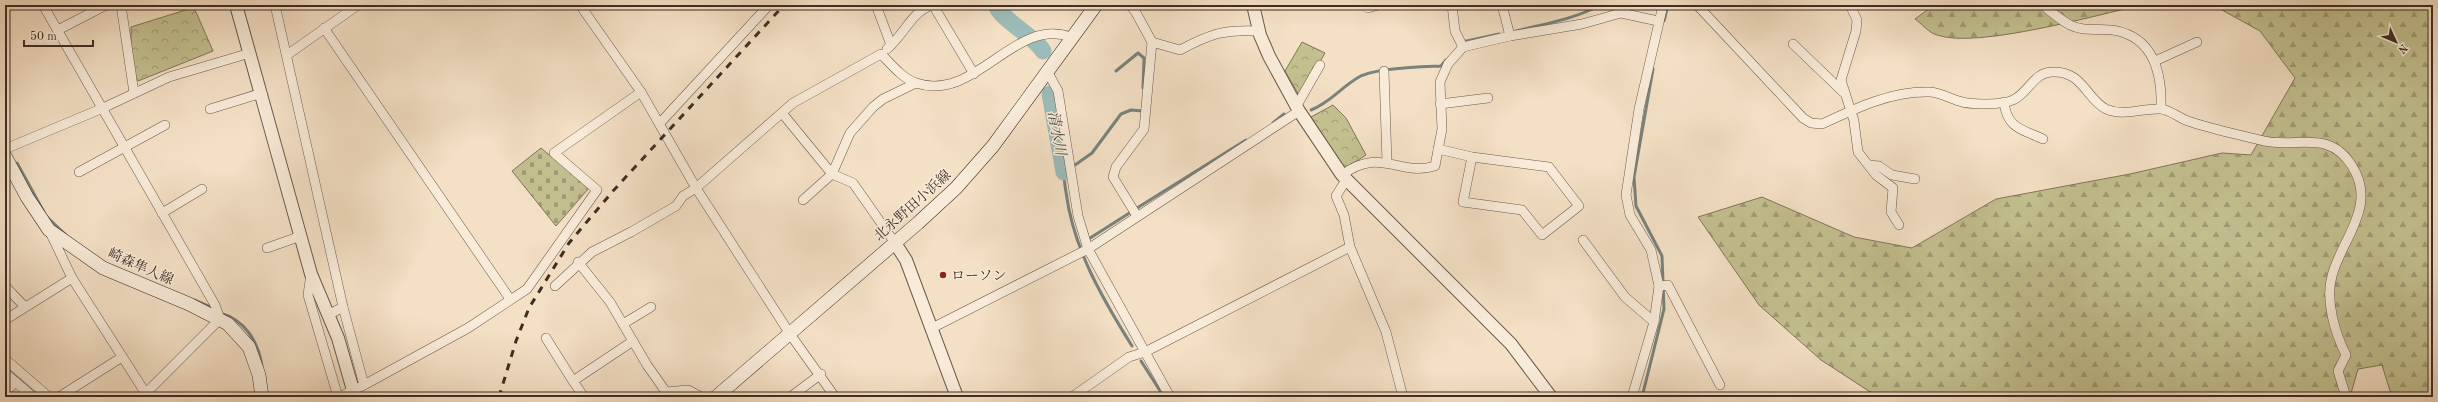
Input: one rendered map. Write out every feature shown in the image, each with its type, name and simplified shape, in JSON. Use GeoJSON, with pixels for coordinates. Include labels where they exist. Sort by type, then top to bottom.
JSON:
{"type":"FeatureCollection","features":[{"type":"Feature","properties":{"kind":"main road","name":"北永野田小浜線"},"geometry":{"type":"LineString","coordinates":[[716,397],[895,243],[974,168],[1096,5]]}},
{"type":"Feature","properties":{"kind":"main road","name":"崎森隼人線"},"geometry":{"type":"LineString","coordinates":[[5,156],[26,197],[49,230],[103,268],[220,319],[236,332],[249,347],[259,375],[262,397]]}},
{"type":"Feature","properties":{"kind":"street"},"geometry":{"type":"LineString","coordinates":[[43,5],[215,305],[220,319],[147,395],[72,278],[49,230]]}},
{"type":"Feature","properties":{"kind":"street"},"geometry":{"type":"LineString","coordinates":[[58,30],[106,5]]}},
{"type":"Feature","properties":{"kind":"street"},"geometry":{"type":"LineString","coordinates":[[121,5],[134,93]]}},
{"type":"Feature","properties":{"kind":"street"},"geometry":{"type":"LineString","coordinates":[[236,5],[262,93],[311,274],[344,356],[354,393]]}},
{"type":"Feature","properties":{"kind":"street"},"geometry":{"type":"LineString","coordinates":[[275,5],[343,307],[364,385]]}},
{"type":"Feature","properties":{"kind":"street"},"geometry":{"type":"LineString","coordinates":[[287,55],[358,5]]}},
{"type":"Feature","properties":{"kind":"street"},"geometry":{"type":"LineString","coordinates":[[580,5],[641,92],[696,188],[790,334],[821,374],[835,397]]}},
{"type":"Feature","properties":{"kind":"street"},"geometry":{"type":"LineString","coordinates":[[660,123],[769,5]]}},
{"type":"Feature","properties":{"kind":"street"},"geometry":{"type":"LineString","coordinates":[[876,5],[891,45]]}},
{"type":"Feature","properties":{"kind":"street"},"geometry":{"type":"LineString","coordinates":[[555,286],[578,262],[592,252],[676,206],[684,196],[696,188],[793,103],[882,54],[900,37],[915,15],[932,5],[974,74]]}},
{"type":"Feature","properties":{"kind":"street"},"geometry":{"type":"LineString","coordinates":[[1130,5],[1136,11],[1148,37],[1152,42],[1180,50],[1217,33],[1233,30],[1259,31]]}},
{"type":"Feature","properties":{"kind":"street"},"geometry":{"type":"LineString","coordinates":[[1253,5],[1259,31],[1268,56],[1297,109],[1344,178],[1511,344],[1551,397]]}},
{"type":"Feature","properties":{"kind":"street"},"geometry":{"type":"LineString","coordinates":[[1366,5],[1368,8],[1378,5]]}},
{"type":"Feature","properties":{"kind":"street"},"geometry":{"type":"LineString","coordinates":[[1403,397],[1386,332],[1350,246],[1344,215],[1336,196],[1344,178],[1355,165],[1365,162],[1424,169],[1435,166],[1442,129],[1440,82],[1460,43],[1452,5]]}},
{"type":"Feature","properties":{"kind":"street"},"geometry":{"type":"LineString","coordinates":[[1502,5],[1510,36]]}},
{"type":"Feature","properties":{"kind":"street"},"geometry":{"type":"LineString","coordinates":[[1631,397],[1654,322],[1659,286],[1651,250],[1630,214],[1626,195],[1639,109],[1662,5]]}},
{"type":"Feature","properties":{"kind":"street"},"geometry":{"type":"LineString","coordinates":[[1697,5],[1803,118],[1811,123],[1822,124],[1851,111],[1901,93],[1932,92],[1961,102],[1992,104],[2014,100],[2036,77],[2051,72],[2062,72],[2075,78],[2103,108],[2117,112],[2161,108],[2187,121],[2268,143],[2310,141],[2329,145],[2340,152],[2353,167],[2359,188],[2360,212],[2352,234],[2338,257],[2331,278],[2332,313],[2337,336],[2346,355],[2338,372],[2346,397]]}},
{"type":"Feature","properties":{"kind":"street"},"geometry":{"type":"LineString","coordinates":[[1850,5],[1857,20],[1856,31],[1841,80],[1851,111],[1858,152],[1876,175],[1893,188],[1890,212],[1899,224]]}},
{"type":"Feature","properties":{"kind":"street"},"geometry":{"type":"LineString","coordinates":[[2043,5],[2070,25],[2090,30],[2118,31],[2141,40],[2155,61],[2162,87],[2161,108]]}},
{"type":"Feature","properties":{"kind":"street"},"geometry":{"type":"LineString","coordinates":[[1460,43],[1582,24],[1621,13],[1658,21]]}},
{"type":"Feature","properties":{"kind":"street"},"geometry":{"type":"LineString","coordinates":[[324,28],[510,299]]}},
{"type":"Feature","properties":{"kind":"street"},"geometry":{"type":"LineString","coordinates":[[882,54],[899,72],[916,83],[930,86],[946,85],[974,74],[1028,40],[1041,35],[1059,33],[1071,37]]}},
{"type":"Feature","properties":{"kind":"street"},"geometry":{"type":"LineString","coordinates":[[1136,216],[1113,177],[1116,167],[1144,129],[1152,42]]}},
{"type":"Feature","properties":{"kind":"street"},"geometry":{"type":"LineString","coordinates":[[2155,61],[2197,42]]}},
{"type":"Feature","properties":{"kind":"street"},"geometry":{"type":"LineString","coordinates":[[1793,44],[1844,93]]}},
{"type":"Feature","properties":{"kind":"street"},"geometry":{"type":"LineString","coordinates":[[5,149],[103,108],[169,77],[250,53]]}},
{"type":"Feature","properties":{"kind":"street"},"geometry":{"type":"LineString","coordinates":[[932,328],[1084,251],[1297,109],[1320,65]]}},
{"type":"Feature","properties":{"kind":"street"},"geometry":{"type":"LineString","coordinates":[[1047,71],[1058,91],[1084,251],[1145,352],[1170,397]]}},
{"type":"Feature","properties":{"kind":"street"},"geometry":{"type":"LineString","coordinates":[[1384,71],[1387,164]]}},
{"type":"Feature","properties":{"kind":"street"},"geometry":{"type":"LineString","coordinates":[[803,200],[832,174],[850,133],[873,107],[883,99],[916,83]]}},
{"type":"Feature","properties":{"kind":"street"},"geometry":{"type":"LineString","coordinates":[[311,274],[308,295],[338,397],[354,393],[364,385],[468,328],[527,289],[597,190],[554,153],[641,92]]}},
{"type":"Feature","properties":{"kind":"street"},"geometry":{"type":"LineString","coordinates":[[210,109],[262,93]]}},
{"type":"Feature","properties":{"kind":"street"},"geometry":{"type":"LineString","coordinates":[[1440,104],[1488,98]]}},
{"type":"Feature","properties":{"kind":"street"},"geometry":{"type":"LineString","coordinates":[[2004,102],[2006,116],[2011,124],[2043,139]]}},
{"type":"Feature","properties":{"kind":"street"},"geometry":{"type":"LineString","coordinates":[[782,113],[832,174],[853,183],[906,260],[957,397]]}},
{"type":"Feature","properties":{"kind":"street"},"geometry":{"type":"LineString","coordinates":[[79,172],[165,125]]}},
{"type":"Feature","properties":{"kind":"street"},"geometry":{"type":"LineString","coordinates":[[1438,149],[1472,157],[1549,167],[1579,206],[1542,235],[1522,210],[1463,202],[1472,157]]}},
{"type":"Feature","properties":{"kind":"street"},"geometry":{"type":"LineString","coordinates":[[1869,165],[1879,166],[1892,176],[1915,179]]}},
{"type":"Feature","properties":{"kind":"street"},"geometry":{"type":"LineString","coordinates":[[162,213],[202,189]]}},
{"type":"Feature","properties":{"kind":"street"},"geometry":{"type":"LineString","coordinates":[[267,248],[301,236]]}},
{"type":"Feature","properties":{"kind":"street"},"geometry":{"type":"LineString","coordinates":[[1583,240],[1625,297],[1654,322]]}},
{"type":"Feature","properties":{"kind":"street"},"geometry":{"type":"LineString","coordinates":[[1072,397],[1129,357],[1145,352],[1350,246]]}},
{"type":"Feature","properties":{"kind":"street"},"geometry":{"type":"LineString","coordinates":[[578,262],[610,302],[664,394],[688,390],[701,397]]}},
{"type":"Feature","properties":{"kind":"street"},"geometry":{"type":"LineString","coordinates":[[5,320],[72,278]]}},
{"type":"Feature","properties":{"kind":"street"},"geometry":{"type":"LineString","coordinates":[[1659,286],[1668,285],[1720,385]]}},
{"type":"Feature","properties":{"kind":"street"},"geometry":{"type":"LineString","coordinates":[[5,286],[26,307]]}},
{"type":"Feature","properties":{"kind":"street"},"geometry":{"type":"LineString","coordinates":[[328,314],[343,307]]}},
{"type":"Feature","properties":{"kind":"street"},"geometry":{"type":"LineString","coordinates":[[623,324],[651,307]]}},
{"type":"Feature","properties":{"kind":"street"},"geometry":{"type":"LineString","coordinates":[[546,338],[572,381],[584,397]]}},
{"type":"Feature","properties":{"kind":"street"},"geometry":{"type":"LineString","coordinates":[[572,381],[633,341]]}},
{"type":"Feature","properties":{"kind":"street"},"geometry":{"type":"LineString","coordinates":[[59,397],[122,357]]}},
{"type":"Feature","properties":{"kind":"street"},"geometry":{"type":"LineString","coordinates":[[5,359],[49,397]]}},
{"type":"Feature","properties":{"kind":"street"},"geometry":{"type":"LineString","coordinates":[[5,373],[33,397]]}},
{"type":"Feature","properties":{"kind":"street"},"geometry":{"type":"LineString","coordinates":[[792,395],[821,374]]}},
{"type":"Feature","properties":{"kind":"street"},"geometry":{"type":"LineString","coordinates":[[5,392],[16,382]]}},
{"type":"Feature","properties":{"kind":"green space"},"geometry":{"type":"Polygon","coordinates":[[[1934,5],[2142,5],[2037,29],[1979,38],[1955,38],[1934,34],[1915,19],[1934,5]]]}},
{"type":"Feature","properties":{"kind":"green space"},"geometry":{"type":"Polygon","coordinates":[[[2213,5],[2433,5],[2433,397],[2392,397],[2382,365],[2358,369],[2350,397],[1878,397],[1821,360],[1759,305],[1698,217],[1762,197],[1854,237],[1912,248],[1996,199],[2130,174],[2222,153],[2251,155],[2295,78],[2260,31],[2213,5]]]}},
{"type":"Feature","properties":{"kind":"green space"},"geometry":{"type":"Polygon","coordinates":[[[192,8],[196,12],[213,51],[138,81],[131,66],[131,27],[192,8]]]}},
{"type":"Feature","properties":{"kind":"green space"},"geometry":{"type":"Polygon","coordinates":[[[1302,42],[1325,53],[1300,97],[1285,71],[1302,42]]]}},
{"type":"Feature","properties":{"kind":"green space"},"geometry":{"type":"Polygon","coordinates":[[[1333,105],[1346,118],[1366,155],[1344,169],[1311,117],[1333,105]]]}},
{"type":"Feature","properties":{"kind":"green space"},"geometry":{"type":"Polygon","coordinates":[[[541,148],[589,188],[556,226],[512,171],[541,148]]]}},
{"type":"Feature","properties":{"kind":"waterway","name":"清水川"},"geometry":{"type":"LineString","coordinates":[[996,5],[999,11],[1010,22],[1032,39],[1043,51]]}},
{"type":"Feature","properties":{"kind":"waterway"},"geometry":{"type":"LineString","coordinates":[[1516,31],[1570,18],[1600,5]]}},
{"type":"Feature","properties":{"kind":"waterway"},"geometry":{"type":"LineString","coordinates":[[1664,21],[1668,5]]}},
{"type":"Feature","properties":{"kind":"waterway"},"geometry":{"type":"LineString","coordinates":[[1462,42],[1499,34]]}},
{"type":"Feature","properties":{"kind":"waterway"},"geometry":{"type":"LineString","coordinates":[[1116,71],[1138,53],[1144,58],[1143,88]]}},
{"type":"Feature","properties":{"kind":"waterway"},"geometry":{"type":"LineString","coordinates":[[1311,110],[1324,103],[1352,81],[1366,74],[1398,68],[1441,66],[1446,60]]}},
{"type":"Feature","properties":{"kind":"waterway"},"geometry":{"type":"LineString","coordinates":[[1642,397],[1664,309],[1662,256],[1636,206],[1634,177],[1653,69]]}},
{"type":"Feature","properties":{"kind":"waterway","name":"清水川"},"geometry":{"type":"LineString","coordinates":[[1050,94],[1064,172]]}},
{"type":"Feature","properties":{"kind":"waterway"},"geometry":{"type":"LineString","coordinates":[[1075,165],[1092,153],[1121,114],[1131,110],[1143,111]]}},
{"type":"Feature","properties":{"kind":"waterway"},"geometry":{"type":"LineString","coordinates":[[1273,123],[1284,114]]}},
{"type":"Feature","properties":{"kind":"waterway"},"geometry":{"type":"LineString","coordinates":[[1137,208],[1246,140]]}},
{"type":"Feature","properties":{"kind":"waterway"},"geometry":{"type":"LineString","coordinates":[[17,163],[44,212]]}},
{"type":"Feature","properties":{"kind":"waterway"},"geometry":{"type":"LineString","coordinates":[[1065,171],[1064,181],[1070,213],[1082,253],[1110,310],[1132,346]]}},
{"type":"Feature","properties":{"kind":"waterway"},"geometry":{"type":"LineString","coordinates":[[1087,240],[1131,212]]}},
{"type":"Feature","properties":{"kind":"waterway"},"geometry":{"type":"LineString","coordinates":[[47,217],[66,235]]}},
{"type":"Feature","properties":{"kind":"waterway"},"geometry":{"type":"LineString","coordinates":[[194,300],[213,308]]}},
{"type":"Feature","properties":{"kind":"waterway"},"geometry":{"type":"LineString","coordinates":[[220,313],[237,321],[249,333],[254,340],[262,366]]}},
{"type":"Feature","properties":{"kind":"waterway"},"geometry":{"type":"LineString","coordinates":[[1141,361],[1164,397]]}},
{"type":"Feature","properties":{"kind":"waterway"},"geometry":{"type":"LineString","coordinates":[[5,366],[40,397]]}},
{"type":"Feature","properties":{"kind":"railway"},"geometry":{"type":"LineString","coordinates":[[499,397],[516,341],[529,308],[569,243],[613,191],[784,5]]}},
{"type":"Feature","properties":{"kind":"place","name":"ローソン"},"geometry":{"type":"Point","coordinates":[943,275]}}]}
